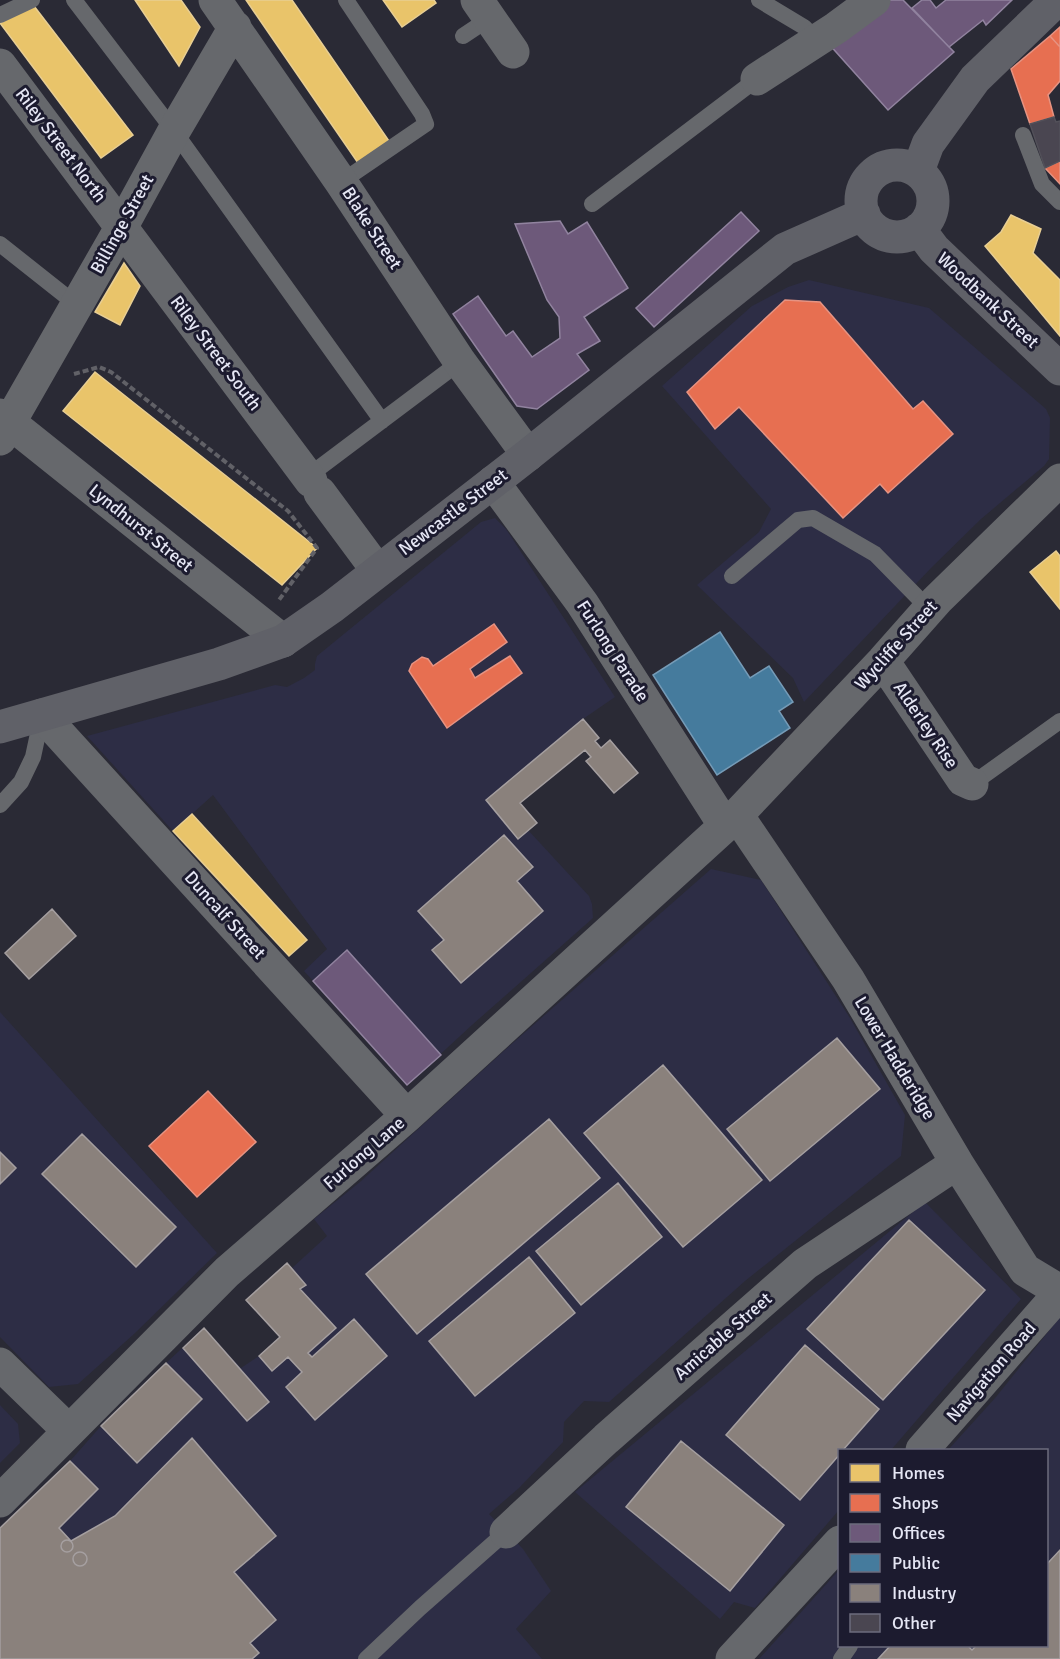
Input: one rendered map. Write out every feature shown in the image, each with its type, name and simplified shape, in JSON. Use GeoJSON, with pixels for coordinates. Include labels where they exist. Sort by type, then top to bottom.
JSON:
{"type":"FeatureCollection","features":[{"type":"Feature","properties":{"kind":"main road"},"geometry":{"type":"LineString","coordinates":[[918,171],[928,144],[975,78],[1057,0]]}},
{"type":"Feature","properties":{"kind":"main road"},"geometry":{"type":"LineString","coordinates":[[889,166],[905,166],[918,171],[930,187],[933,201],[930,215],[919,229],[909,235],[891,236],[875,229],[864,214],[861,201],[866,184],[873,174],[889,166]]}},
{"type":"Feature","properties":{"kind":"main road","name":"Newcastle Street"},"geometry":{"type":"LineString","coordinates":[[0,727],[219,664],[272,633],[332,607],[528,455],[785,249],[864,214]]}},
{"type":"Feature","properties":{"kind":"main road","name":"Woodbank Street"},"geometry":{"type":"LineString","coordinates":[[919,229],[934,249],[1060,369]]}},
{"type":"Feature","properties":{"kind":"street","name":"Blake Street"},"geometry":{"type":"LineString","coordinates":[[215,0],[341,182],[460,362],[528,455]]}},
{"type":"Feature","properties":{"kind":"street"},"geometry":{"type":"LineString","coordinates":[[757,79],[817,41],[874,0]]}},
{"type":"Feature","properties":{"kind":"street"},"geometry":{"type":"LineString","coordinates":[[484,9],[513,52]]}},
{"type":"Feature","properties":{"kind":"street","name":"Billinge Street"},"geometry":{"type":"LineString","coordinates":[[3,425],[77,305],[235,27]]}},
{"type":"Feature","properties":{"kind":"street","name":"Riley Street North"},"geometry":{"type":"LineString","coordinates":[[0,65],[122,226]]}},
{"type":"Feature","properties":{"kind":"street","name":"Riley Street South"},"geometry":{"type":"LineString","coordinates":[[122,226],[378,570]]}},
{"type":"Feature","properties":{"kind":"street","name":"Lyndhurst Street"},"geometry":{"type":"LineString","coordinates":[[3,425],[272,633]]}},
{"type":"Feature","properties":{"kind":"street","name":"Wycliffe Street"},"geometry":{"type":"LineString","coordinates":[[731,820],[883,661],[929,609],[1060,480]]}},
{"type":"Feature","properties":{"kind":"street","name":"Furlong Parade"},"geometry":{"type":"LineString","coordinates":[[493,482],[582,603],[731,820]]}},
{"type":"Feature","properties":{"kind":"street","name":"Alderley Rise"},"geometry":{"type":"LineString","coordinates":[[883,661],[963,780],[972,784]]}},
{"type":"Feature","properties":{"kind":"street","name":"Duncalf Street"},"geometry":{"type":"LineString","coordinates":[[42,715],[407,1116]]}},
{"type":"Feature","properties":{"kind":"street","name":"Furlong Lane"},"geometry":{"type":"LineString","coordinates":[[0,1501],[227,1272],[407,1116],[731,820]]}},
{"type":"Feature","properties":{"kind":"street","name":"Lower Hadderidge"},"geometry":{"type":"LineString","coordinates":[[731,820],[848,979],[957,1163],[1025,1270],[1060,1292]]}},
{"type":"Feature","properties":{"kind":"street","name":"Amicable Street"},"geometry":{"type":"LineString","coordinates":[[506,1532],[805,1264],[957,1163]]}},
{"type":"Feature","properties":{"kind":"street","name":"Navigation Road"},"geometry":{"type":"LineString","coordinates":[[923,1449],[1060,1292]]}},
{"type":"Feature","properties":{"kind":"street"},"geometry":{"type":"LineString","coordinates":[[0,1364],[69,1431]]}},
{"type":"Feature","properties":{"kind":"street"},"geometry":{"type":"LineString","coordinates":[[732,1659],[836,1553]]}},
{"type":"Feature","properties":{"kind":"lane"},"geometry":{"type":"LineString","coordinates":[[0,15],[32,0]]}},
{"type":"Feature","properties":{"kind":"lane"},"geometry":{"type":"LineString","coordinates":[[74,0],[174,131],[382,421]]}},
{"type":"Feature","properties":{"kind":"lane"},"geometry":{"type":"LineString","coordinates":[[341,182],[426,124],[422,114],[346,0]]}},
{"type":"Feature","properties":{"kind":"lane"},"geometry":{"type":"LineString","coordinates":[[759,0],[804,27],[817,41]]}},
{"type":"Feature","properties":{"kind":"lane"},"geometry":{"type":"LineString","coordinates":[[463,36],[484,9]]}},
{"type":"Feature","properties":{"kind":"lane"},"geometry":{"type":"LineString","coordinates":[[592,204],[757,79]]}},
{"type":"Feature","properties":{"kind":"lane"},"geometry":{"type":"LineString","coordinates":[[1023,135],[1042,184],[1060,202]]}},
{"type":"Feature","properties":{"kind":"lane"},"geometry":{"type":"LineString","coordinates":[[0,244],[77,305]]}},
{"type":"Feature","properties":{"kind":"lane"},"geometry":{"type":"LineString","coordinates":[[313,484],[382,421],[460,362]]}},
{"type":"Feature","properties":{"kind":"lane"},"geometry":{"type":"LineString","coordinates":[[732,576],[798,520],[813,518],[875,554],[929,609]]}},
{"type":"Feature","properties":{"kind":"lane"},"geometry":{"type":"LineString","coordinates":[[0,806],[21,782],[33,757],[42,715]]}},
{"type":"Feature","properties":{"kind":"lane"},"geometry":{"type":"LineString","coordinates":[[972,784],[1060,721]]}},
{"type":"Feature","properties":{"kind":"lane"},"geometry":{"type":"LineString","coordinates":[[366,1659],[506,1532]]}},
{"type":"Feature","properties":{"kind":"path"},"geometry":{"type":"LineString","coordinates":[[64,377],[99,367],[111,372],[288,511],[317,548],[272,633]]}},
{"type":"Feature","properties":{"kind":"shaded area"},"geometry":{"type":"Polygon","coordinates":[[[809,280],[929,308],[1046,409],[1050,418],[1049,459],[1044,466],[981,519],[931,568],[804,702],[793,678],[697,585],[759,532],[771,509],[662,386],[752,306],[788,287],[809,280]]]}},
{"type":"Feature","properties":{"kind":"shaded area"},"geometry":{"type":"Polygon","coordinates":[[[495,518],[506,529],[615,697],[583,719],[486,800],[517,838],[528,830],[589,896],[593,918],[407,1085],[304,971],[327,949],[213,795],[173,831],[87,736],[275,685],[287,687],[304,678],[315,670],[317,656],[481,522],[495,518]]]}},
{"type":"Feature","properties":{"kind":"shaded area"},"geometry":{"type":"Polygon","coordinates":[[[711,869],[761,880],[850,1018],[905,1115],[901,1156],[745,1281],[609,1402],[584,1401],[564,1422],[563,1442],[519,1488],[489,1514],[523,1549],[551,1591],[516,1629],[542,1659],[0,1659],[0,1528],[70,1461],[101,1426],[204,1328],[241,1368],[259,1356],[280,1337],[246,1300],[287,1263],[292,1268],[327,1236],[314,1219],[360,1182],[505,1050],[711,869]]]}},
{"type":"Feature","properties":{"kind":"shaded area"},"geometry":{"type":"Polygon","coordinates":[[[0,1012],[217,1253],[134,1334],[78,1384],[49,1387],[0,1337],[0,1012]]]}},
{"type":"Feature","properties":{"kind":"shaded area"},"geometry":{"type":"Polygon","coordinates":[[[925,1202],[1021,1299],[892,1449],[838,1449],[838,1511],[755,1608],[734,1602],[720,1619],[575,1492],[925,1202]]]}},
{"type":"Feature","properties":{"kind":"shaded area"},"geometry":{"type":"Polygon","coordinates":[[[1060,1317],[1060,1659],[759,1659],[838,1571],[838,1647],[1048,1647],[1048,1449],[949,1449],[996,1397],[1060,1317]]]}},
{"type":"Feature","properties":{"kind":"shaded area"},"geometry":{"type":"Polygon","coordinates":[[[0,1405],[18,1424],[20,1443],[0,1463],[0,1405]]]}},
{"type":"Feature","properties":{"kind":"building: Homes"},"geometry":{"type":"Polygon","coordinates":[[[135,0],[181,0],[200,27],[179,66],[135,0]]]}},
{"type":"Feature","properties":{"kind":"building: Homes"},"geometry":{"type":"Polygon","coordinates":[[[246,0],[292,0],[389,141],[358,163],[246,0]]]}},
{"type":"Feature","properties":{"kind":"building: Homes"},"geometry":{"type":"Polygon","coordinates":[[[383,0],[434,0],[436,3],[402,27],[383,0]]]}},
{"type":"Feature","properties":{"kind":"building: Homes"},"geometry":{"type":"Polygon","coordinates":[[[34,6],[133,135],[101,158],[0,23],[34,6]]]}},
{"type":"Feature","properties":{"kind":"building: Homes"},"geometry":{"type":"Polygon","coordinates":[[[1011,215],[1041,229],[1033,253],[1060,280],[1060,336],[985,246],[1001,232],[1011,215]]]}},
{"type":"Feature","properties":{"kind":"building: Homes"},"geometry":{"type":"Polygon","coordinates":[[[124,263],[140,286],[120,325],[95,312],[124,263]]]}},
{"type":"Feature","properties":{"kind":"building: Homes"},"geometry":{"type":"Polygon","coordinates":[[[95,372],[317,548],[282,585],[63,411],[95,372]]]}},
{"type":"Feature","properties":{"kind":"building: Homes"},"geometry":{"type":"Polygon","coordinates":[[[1056,551],[1060,556],[1060,609],[1030,572],[1056,551]]]}},
{"type":"Feature","properties":{"kind":"building: Homes"},"geometry":{"type":"Polygon","coordinates":[[[192,814],[307,940],[289,956],[173,831],[192,814]]]}},
{"type":"Feature","properties":{"kind":"building: Shops"},"geometry":{"type":"Polygon","coordinates":[[[1060,27],[1060,47],[1050,36],[1060,27]]]}},
{"type":"Feature","properties":{"kind":"building: Shops"},"geometry":{"type":"Polygon","coordinates":[[[1050,36],[1060,47],[1060,81],[1048,95],[1054,117],[1030,124],[1011,69],[1050,36]]]}},
{"type":"Feature","properties":{"kind":"building: Shops"},"geometry":{"type":"Polygon","coordinates":[[[1060,161],[1060,184],[1045,168],[1060,161]]]}},
{"type":"Feature","properties":{"kind":"building: Shops"},"geometry":{"type":"Polygon","coordinates":[[[785,300],[820,302],[913,409],[923,401],[953,434],[888,493],[880,484],[843,518],[739,407],[715,429],[687,392],[785,300]]]}},
{"type":"Feature","properties":{"kind":"building: Shops"},"geometry":{"type":"Polygon","coordinates":[[[494,624],[507,642],[470,669],[475,678],[510,656],[522,673],[447,728],[409,671],[412,664],[422,657],[428,659],[433,666],[494,624]]]}},
{"type":"Feature","properties":{"kind":"building: Shops"},"geometry":{"type":"Polygon","coordinates":[[[208,1091],[256,1142],[197,1197],[149,1146],[208,1091]]]}},
{"type":"Feature","properties":{"kind":"building: Offices"},"geometry":{"type":"Polygon","coordinates":[[[887,0],[903,0],[954,52],[888,110],[828,43],[887,0]]]}},
{"type":"Feature","properties":{"kind":"building: Offices"},"geometry":{"type":"Polygon","coordinates":[[[922,0],[930,0],[936,8],[946,0],[1012,0],[986,25],[983,20],[949,47],[912,8],[922,0]]]}},
{"type":"Feature","properties":{"kind":"building: Offices"},"geometry":{"type":"Polygon","coordinates":[[[741,212],[759,231],[654,327],[636,308],[741,212]]]}},
{"type":"Feature","properties":{"kind":"building: Offices"},"geometry":{"type":"Polygon","coordinates":[[[560,221],[568,234],[587,222],[628,288],[584,317],[600,341],[577,354],[589,370],[537,409],[517,406],[453,314],[478,296],[506,336],[513,331],[532,357],[560,338],[559,317],[547,300],[515,224],[560,221]]]}},
{"type":"Feature","properties":{"kind":"building: Offices"},"geometry":{"type":"Polygon","coordinates":[[[347,950],[441,1055],[407,1085],[313,981],[347,950]]]}},
{"type":"Feature","properties":{"kind":"building: Public"},"geometry":{"type":"Polygon","coordinates":[[[720,632],[750,678],[769,666],[793,702],[779,711],[790,728],[717,775],[653,675],[720,632]]]}},
{"type":"Feature","properties":{"kind":"building: Industry"},"geometry":{"type":"Polygon","coordinates":[[[583,719],[599,738],[595,741],[601,748],[610,740],[638,773],[614,793],[586,761],[591,757],[585,750],[520,803],[537,823],[518,839],[486,800],[583,719]]]}},
{"type":"Feature","properties":{"kind":"building: Industry"},"geometry":{"type":"Polygon","coordinates":[[[504,835],[533,867],[517,881],[543,911],[461,983],[432,950],[444,940],[418,911],[504,835]]]}},
{"type":"Feature","properties":{"kind":"building: Industry"},"geometry":{"type":"Polygon","coordinates":[[[52,909],[76,936],[29,979],[5,953],[52,909]]]}},
{"type":"Feature","properties":{"kind":"building: Industry"},"geometry":{"type":"Polygon","coordinates":[[[837,1038],[880,1089],[770,1181],[727,1129],[837,1038]]]}},
{"type":"Feature","properties":{"kind":"building: Industry"},"geometry":{"type":"Polygon","coordinates":[[[663,1065],[762,1180],[683,1247],[584,1133],[663,1065]]]}},
{"type":"Feature","properties":{"kind":"building: Industry"},"geometry":{"type":"Polygon","coordinates":[[[549,1119],[600,1178],[417,1334],[366,1274],[549,1119]]]}},
{"type":"Feature","properties":{"kind":"building: Industry"},"geometry":{"type":"Polygon","coordinates":[[[82,1134],[176,1227],[136,1267],[42,1174],[82,1134]]]}},
{"type":"Feature","properties":{"kind":"building: Industry"},"geometry":{"type":"Polygon","coordinates":[[[0,1152],[16,1168],[0,1184],[0,1152]]]}},
{"type":"Feature","properties":{"kind":"building: Industry"},"geometry":{"type":"Polygon","coordinates":[[[618,1183],[662,1237],[581,1305],[536,1251],[618,1183]]]}},
{"type":"Feature","properties":{"kind":"building: Industry"},"geometry":{"type":"Polygon","coordinates":[[[909,1220],[985,1290],[883,1400],[807,1329],[909,1220]]]}},
{"type":"Feature","properties":{"kind":"building: Industry"},"geometry":{"type":"Polygon","coordinates":[[[529,1257],[575,1313],[475,1396],[429,1341],[529,1257]]]}},
{"type":"Feature","properties":{"kind":"building: Industry"},"geometry":{"type":"Polygon","coordinates":[[[287,1263],[306,1285],[300,1289],[336,1328],[308,1353],[312,1357],[354,1319],[387,1356],[315,1420],[286,1387],[302,1372],[288,1357],[272,1371],[259,1356],[280,1337],[246,1300],[287,1263]]]}},
{"type":"Feature","properties":{"kind":"building: Industry"},"geometry":{"type":"Polygon","coordinates":[[[204,1328],[269,1402],[247,1421],[183,1348],[204,1328]]]}},
{"type":"Feature","properties":{"kind":"building: Industry"},"geometry":{"type":"Polygon","coordinates":[[[805,1345],[879,1409],[844,1449],[838,1449],[838,1456],[800,1500],[726,1435],[805,1345]]]}},
{"type":"Feature","properties":{"kind":"building: Industry"},"geometry":{"type":"Polygon","coordinates":[[[166,1363],[202,1399],[137,1463],[101,1426],[166,1363]]]}},
{"type":"Feature","properties":{"kind":"building: Industry"},"geometry":{"type":"Polygon","coordinates":[[[192,1438],[276,1536],[234,1572],[276,1620],[250,1643],[259,1653],[252,1659],[0,1659],[0,1528],[70,1461],[98,1489],[59,1528],[71,1541],[115,1516],[192,1438]]]}},
{"type":"Feature","properties":{"kind":"building: Industry"},"geometry":{"type":"Polygon","coordinates":[[[681,1441],[784,1525],[730,1591],[626,1507],[681,1441]]]}},
{"type":"Feature","properties":{"kind":"building: Industry"},"geometry":{"type":"Polygon","coordinates":[[[69,1540],[73,1546],[69,1552],[65,1552],[61,1544],[69,1540]]]}},
{"type":"Feature","properties":{"kind":"building: Industry"},"geometry":{"type":"Polygon","coordinates":[[[1060,1550],[1060,1659],[878,1659],[889,1647],[969,1647],[972,1650],[975,1647],[1048,1647],[1048,1563],[1060,1550]]]}},
{"type":"Feature","properties":{"kind":"building: Industry"},"geometry":{"type":"Polygon","coordinates":[[[80,1552],[85,1554],[87,1559],[85,1564],[80,1566],[75,1564],[73,1559],[75,1554],[80,1552]]]}},
{"type":"Feature","properties":{"kind":"building: Other"},"geometry":{"type":"Polygon","coordinates":[[[1054,117],[1056,122],[1060,121],[1060,161],[1045,168],[1030,124],[1054,117]]]}}]}
